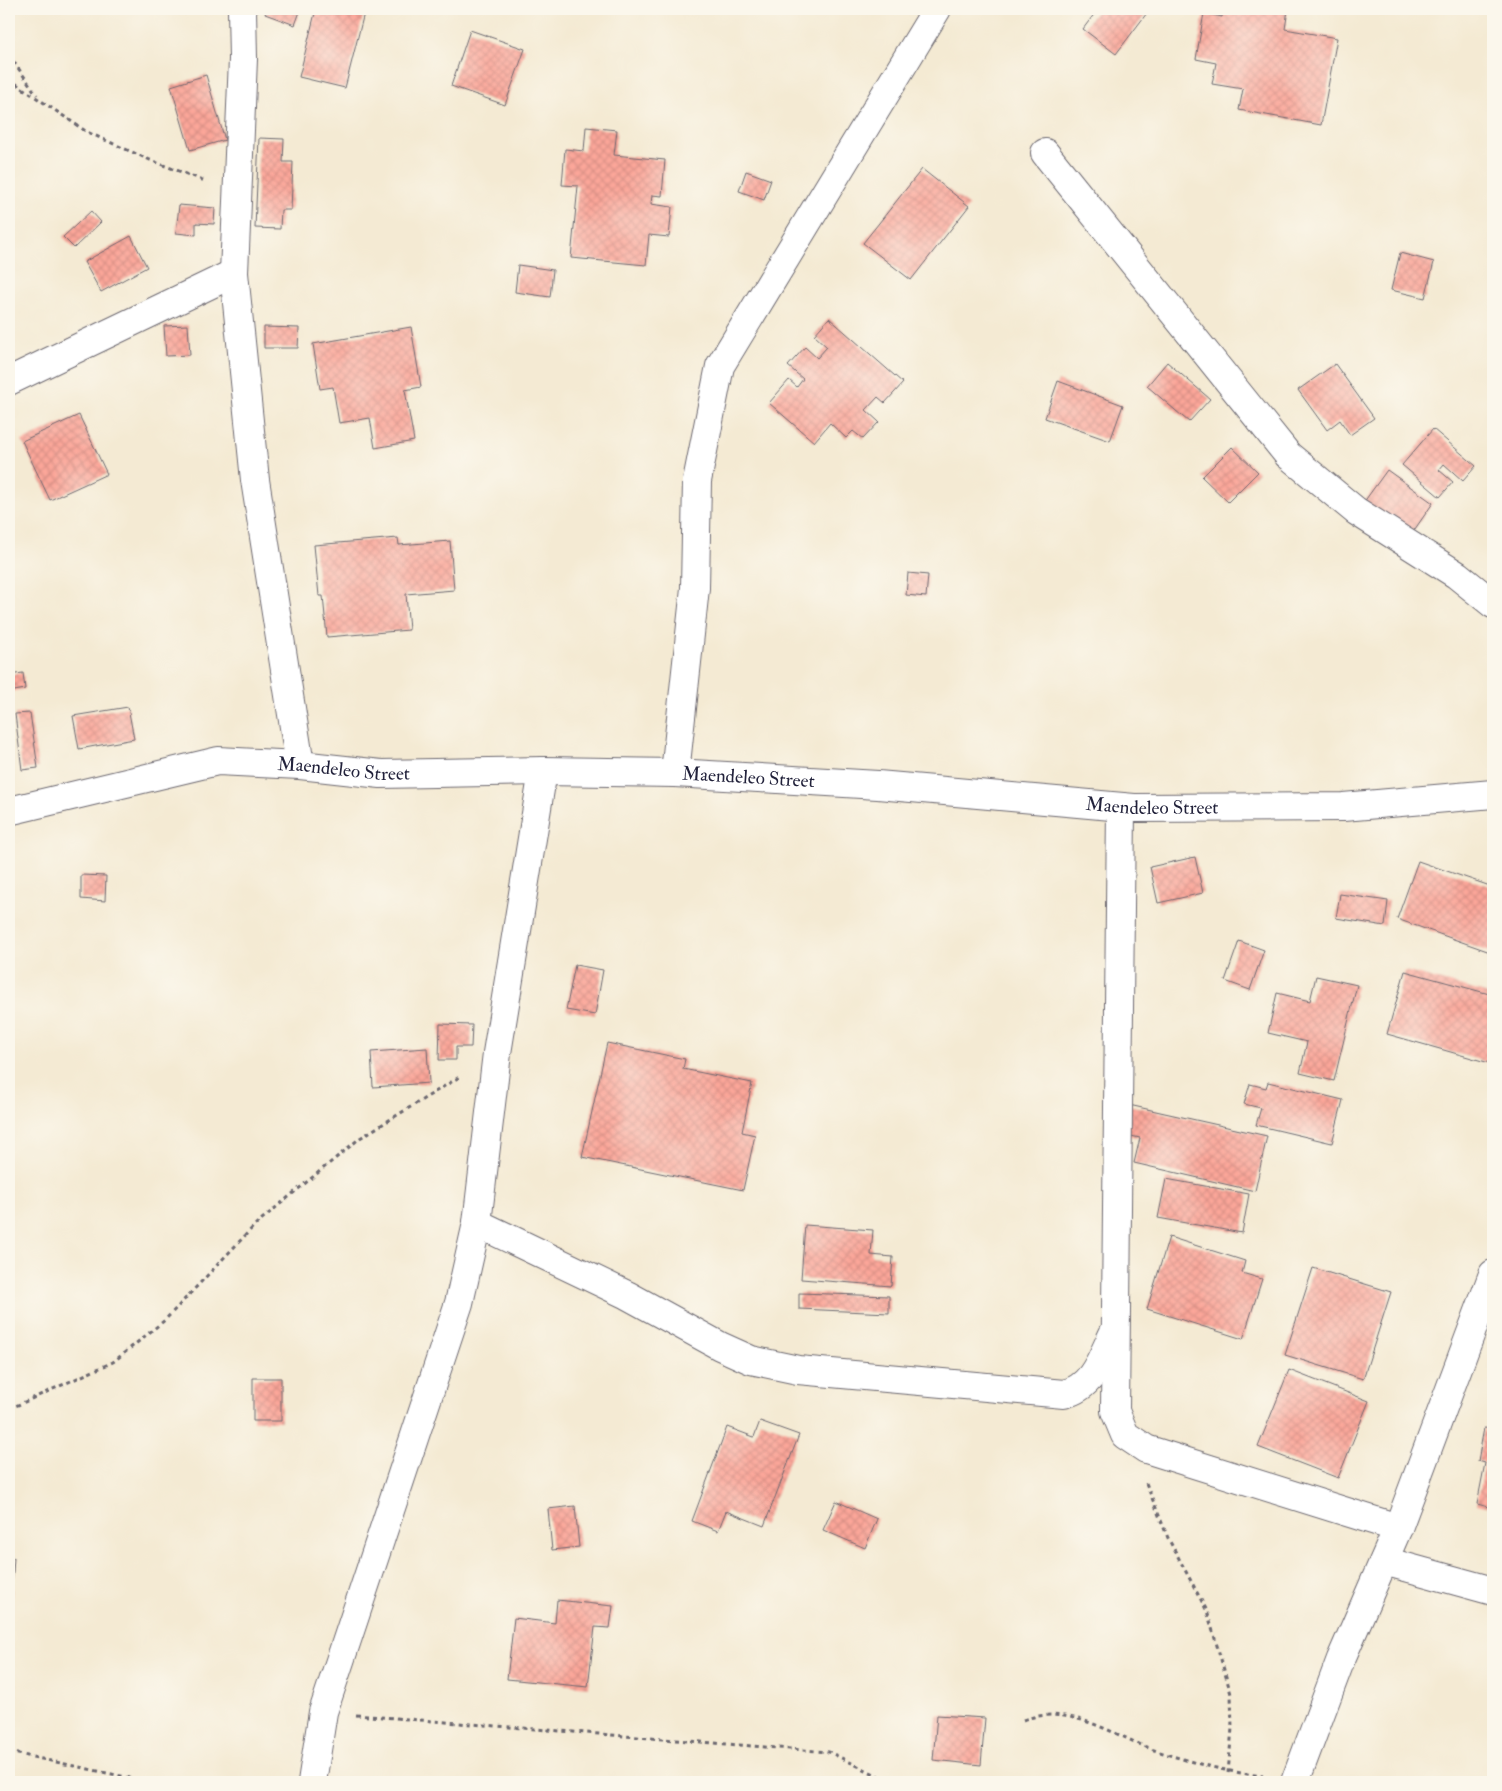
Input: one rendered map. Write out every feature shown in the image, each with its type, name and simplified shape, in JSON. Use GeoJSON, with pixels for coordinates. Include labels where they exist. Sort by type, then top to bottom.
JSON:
{"type":"FeatureCollection","features":[{"type":"Feature","properties":{"kind":"street"},"geometry":{"type":"LineString","coordinates":[[242,9],[243,59],[239,193],[234,273],[255,480],[300,765]]}},
{"type":"Feature","properties":{"kind":"street"},"geometry":{"type":"LineString","coordinates":[[675,774],[695,588],[697,481],[720,366],[937,9]]}},
{"type":"Feature","properties":{"kind":"street"},"geometry":{"type":"LineString","coordinates":[[1044,153],[1288,455],[1356,511],[1457,575],[1493,604]]}},
{"type":"Feature","properties":{"kind":"street"},"geometry":{"type":"LineString","coordinates":[[9,381],[234,273]]}},
{"type":"Feature","properties":{"kind":"street","name":"Maendeleo Street"},"geometry":{"type":"LineString","coordinates":[[9,811],[218,761],[300,765],[381,774],[543,771],[675,774],[878,785],[1121,807],[1343,807],[1493,794]]}},
{"type":"Feature","properties":{"kind":"street"},"geometry":{"type":"LineString","coordinates":[[312,1782],[323,1712],[459,1303],[478,1223],[498,1053],[543,771]]}},
{"type":"Feature","properties":{"kind":"street"},"geometry":{"type":"LineString","coordinates":[[1121,807],[1115,1411],[1125,1435],[1146,1449],[1398,1528]]}},
{"type":"Feature","properties":{"kind":"street"},"geometry":{"type":"LineString","coordinates":[[478,1223],[627,1295],[720,1346],[751,1360],[798,1370],[1064,1394],[1078,1391],[1094,1374],[1116,1329]]}},
{"type":"Feature","properties":{"kind":"street"},"geometry":{"type":"LineString","coordinates":[[1297,1777],[1341,1659],[1398,1528],[1493,1274]]}},
{"type":"Feature","properties":{"kind":"street"},"geometry":{"type":"LineString","coordinates":[[1384,1561],[1493,1591]]}},
{"type":"Feature","properties":{"kind":"path"},"geometry":{"type":"LineString","coordinates":[[9,55],[39,98]]}},
{"type":"Feature","properties":{"kind":"path"},"geometry":{"type":"LineString","coordinates":[[9,78],[87,132],[150,160],[239,193]]}},
{"type":"Feature","properties":{"kind":"path"},"geometry":{"type":"LineString","coordinates":[[9,1409],[113,1362],[165,1320],[256,1224],[360,1138],[498,1053]]}},
{"type":"Feature","properties":{"kind":"path"},"geometry":{"type":"LineString","coordinates":[[1146,1449],[1142,1473],[1168,1538],[1207,1611],[1231,1694],[1232,1728],[1228,1772]]}},
{"type":"Feature","properties":{"kind":"path"},"geometry":{"type":"LineString","coordinates":[[323,1712],[563,1733],[828,1752],[891,1782]]}},
{"type":"Feature","properties":{"kind":"path"},"geometry":{"type":"LineString","coordinates":[[1023,1720],[1037,1715],[1055,1713],[1074,1718],[1154,1750],[1228,1772],[1297,1777]]}},
{"type":"Feature","properties":{"kind":"path"},"geometry":{"type":"LineString","coordinates":[[9,1752],[149,1782]]}},
{"type":"Feature","properties":{"kind":"building"},"geometry":{"type":"Polygon","coordinates":[[[267,9],[301,9],[295,25],[265,14],[267,9]]]}},
{"type":"Feature","properties":{"kind":"building"},"geometry":{"type":"Polygon","coordinates":[[[316,9],[365,9],[345,88],[299,77],[316,9]]]}},
{"type":"Feature","properties":{"kind":"building"},"geometry":{"type":"Polygon","coordinates":[[[1098,9],[1150,9],[1116,54],[1083,29],[1098,9]]]}},
{"type":"Feature","properties":{"kind":"building"},"geometry":{"type":"Polygon","coordinates":[[[1223,9],[1288,10],[1285,29],[1337,38],[1321,125],[1239,110],[1243,89],[1212,84],[1216,63],[1196,59],[1204,13],[1222,17],[1223,9]]]}},
{"type":"Feature","properties":{"kind":"building"},"geometry":{"type":"Polygon","coordinates":[[[470,30],[525,49],[505,105],[451,86],[470,30]]]}},
{"type":"Feature","properties":{"kind":"building"},"geometry":{"type":"Polygon","coordinates":[[[206,75],[225,140],[190,150],[171,86],[206,75]]]}},
{"type":"Feature","properties":{"kind":"building"},"geometry":{"type":"Polygon","coordinates":[[[586,127],[617,130],[614,155],[665,160],[662,196],[652,195],[651,204],[672,207],[669,237],[649,235],[646,265],[571,258],[578,186],[562,185],[565,149],[584,151],[586,127]]]}},
{"type":"Feature","properties":{"kind":"building"},"geometry":{"type":"Polygon","coordinates":[[[259,138],[284,139],[283,162],[293,162],[291,210],[281,210],[280,229],[255,228],[259,138]]]}},
{"type":"Feature","properties":{"kind":"building"},"geometry":{"type":"Polygon","coordinates":[[[922,169],[969,206],[911,280],[863,243],[922,169]]]}},
{"type":"Feature","properties":{"kind":"building"},"geometry":{"type":"Polygon","coordinates":[[[746,171],[771,180],[764,200],[739,191],[746,171]]]}},
{"type":"Feature","properties":{"kind":"building"},"geometry":{"type":"Polygon","coordinates":[[[179,205],[215,208],[214,224],[196,223],[196,235],[176,233],[179,205]]]}},
{"type":"Feature","properties":{"kind":"building"},"geometry":{"type":"Polygon","coordinates":[[[91,211],[101,222],[74,248],[63,237],[91,211]]]}},
{"type":"Feature","properties":{"kind":"building"},"geometry":{"type":"Polygon","coordinates":[[[131,236],[147,267],[101,292],[84,262],[131,236]]]}},
{"type":"Feature","properties":{"kind":"building"},"geometry":{"type":"Polygon","coordinates":[[[1400,253],[1434,262],[1425,298],[1391,290],[1400,253]]]}},
{"type":"Feature","properties":{"kind":"building"},"geometry":{"type":"Polygon","coordinates":[[[518,265],[553,270],[550,297],[515,292],[518,265]]]}},
{"type":"Feature","properties":{"kind":"building"},"geometry":{"type":"Polygon","coordinates":[[[829,318],[903,383],[885,403],[878,397],[866,410],[879,422],[863,439],[853,431],[846,438],[830,423],[814,442],[769,403],[789,380],[797,387],[803,379],[788,366],[805,347],[817,358],[827,347],[814,335],[829,318]]]}},
{"type":"Feature","properties":{"kind":"building"},"geometry":{"type":"Polygon","coordinates":[[[188,325],[190,355],[166,356],[164,326],[188,325]]]}},
{"type":"Feature","properties":{"kind":"building"},"geometry":{"type":"Polygon","coordinates":[[[264,327],[299,328],[298,348],[264,348],[264,327]]]}},
{"type":"Feature","properties":{"kind":"building"},"geometry":{"type":"Polygon","coordinates":[[[411,327],[421,387],[405,390],[414,441],[375,448],[370,418],[339,423],[333,387],[320,389],[313,344],[411,327]]]}},
{"type":"Feature","properties":{"kind":"building"},"geometry":{"type":"Polygon","coordinates":[[[1167,362],[1210,399],[1189,422],[1147,386],[1167,362]]]}},
{"type":"Feature","properties":{"kind":"building"},"geometry":{"type":"Polygon","coordinates":[[[1335,364],[1374,418],[1350,435],[1340,420],[1327,430],[1298,390],[1335,364]]]}},
{"type":"Feature","properties":{"kind":"building"},"geometry":{"type":"Polygon","coordinates":[[[1058,381],[1123,405],[1110,441],[1045,418],[1058,381]]]}},
{"type":"Feature","properties":{"kind":"building"},"geometry":{"type":"Polygon","coordinates":[[[79,415],[107,474],[50,500],[22,441],[79,415]]]}},
{"type":"Feature","properties":{"kind":"building"},"geometry":{"type":"Polygon","coordinates":[[[1433,429],[1476,466],[1463,481],[1444,464],[1439,470],[1453,482],[1440,497],[1402,465],[1433,429]]]}},
{"type":"Feature","properties":{"kind":"building"},"geometry":{"type":"Polygon","coordinates":[[[1232,447],[1258,472],[1228,502],[1202,477],[1232,447]]]}},
{"type":"Feature","properties":{"kind":"building"},"geometry":{"type":"Polygon","coordinates":[[[1387,470],[1433,503],[1408,539],[1361,506],[1387,470]]]}},
{"type":"Feature","properties":{"kind":"building"},"geometry":{"type":"Polygon","coordinates":[[[398,538],[399,545],[450,541],[454,590],[406,594],[409,630],[327,637],[323,596],[319,596],[314,545],[398,538]]]}},
{"type":"Feature","properties":{"kind":"building"},"geometry":{"type":"Polygon","coordinates":[[[908,573],[928,575],[926,597],[906,595],[908,573]]]}},
{"type":"Feature","properties":{"kind":"building"},"geometry":{"type":"Polygon","coordinates":[[[23,673],[25,689],[9,692],[9,675],[23,673]]]}},
{"type":"Feature","properties":{"kind":"building"},"geometry":{"type":"Polygon","coordinates":[[[128,707],[134,739],[79,749],[73,716],[128,707]]]}},
{"type":"Feature","properties":{"kind":"building"},"geometry":{"type":"Polygon","coordinates":[[[30,713],[38,768],[22,770],[15,714],[30,713]]]}},
{"type":"Feature","properties":{"kind":"building"},"geometry":{"type":"Polygon","coordinates":[[[1195,857],[1203,893],[1158,903],[1150,867],[1195,857]]]}},
{"type":"Feature","properties":{"kind":"building"},"geometry":{"type":"Polygon","coordinates":[[[1418,861],[1493,887],[1493,953],[1397,919],[1418,861]]]}},
{"type":"Feature","properties":{"kind":"building"},"geometry":{"type":"Polygon","coordinates":[[[81,875],[106,876],[105,901],[81,899],[81,875]]]}},
{"type":"Feature","properties":{"kind":"building"},"geometry":{"type":"Polygon","coordinates":[[[1340,894],[1388,901],[1385,926],[1336,918],[1340,894]]]}},
{"type":"Feature","properties":{"kind":"building"},"geometry":{"type":"Polygon","coordinates":[[[1239,941],[1264,950],[1250,990],[1225,981],[1239,941]]]}},
{"type":"Feature","properties":{"kind":"building"},"geometry":{"type":"Polygon","coordinates":[[[575,965],[603,970],[595,1015],[566,1010],[575,965]]]}},
{"type":"Feature","properties":{"kind":"building"},"geometry":{"type":"Polygon","coordinates":[[[1405,971],[1493,995],[1493,1064],[1387,1034],[1405,971]]]}},
{"type":"Feature","properties":{"kind":"building"},"geometry":{"type":"Polygon","coordinates":[[[1316,976],[1357,985],[1334,1081],[1300,1073],[1307,1042],[1268,1033],[1277,993],[1310,1001],[1316,976]]]}},
{"type":"Feature","properties":{"kind":"building"},"geometry":{"type":"Polygon","coordinates":[[[440,1024],[472,1025],[471,1047],[456,1047],[456,1060],[439,1060],[440,1024]]]}},
{"type":"Feature","properties":{"kind":"building"},"geometry":{"type":"Polygon","coordinates":[[[607,1043],[685,1059],[683,1069],[752,1083],[742,1132],[755,1135],[743,1190],[582,1157],[607,1043]]]}},
{"type":"Feature","properties":{"kind":"building"},"geometry":{"type":"Polygon","coordinates":[[[427,1048],[429,1083],[373,1087],[371,1052],[427,1048]]]}},
{"type":"Feature","properties":{"kind":"building"},"geometry":{"type":"Polygon","coordinates":[[[1268,1082],[1343,1100],[1332,1143],[1256,1125],[1261,1108],[1244,1104],[1250,1084],[1266,1088],[1268,1082]]]}},
{"type":"Feature","properties":{"kind":"building"},"geometry":{"type":"Polygon","coordinates":[[[1129,1105],[1267,1136],[1255,1191],[1134,1163],[1140,1138],[1122,1134],[1129,1105]]]}},
{"type":"Feature","properties":{"kind":"building"},"geometry":{"type":"Polygon","coordinates":[[[1166,1179],[1249,1194],[1242,1233],[1158,1218],[1166,1179]]]}},
{"type":"Feature","properties":{"kind":"building"},"geometry":{"type":"Polygon","coordinates":[[[805,1225],[873,1230],[871,1255],[893,1257],[891,1286],[801,1279],[805,1225]]]}},
{"type":"Feature","properties":{"kind":"building"},"geometry":{"type":"Polygon","coordinates":[[[1169,1237],[1245,1261],[1242,1273],[1262,1279],[1243,1339],[1147,1309],[1169,1237]]]}},
{"type":"Feature","properties":{"kind":"building"},"geometry":{"type":"Polygon","coordinates":[[[1313,1268],[1391,1292],[1363,1379],[1285,1355],[1313,1268]]]}},
{"type":"Feature","properties":{"kind":"building"},"geometry":{"type":"Polygon","coordinates":[[[799,1293],[889,1296],[889,1313],[799,1309],[799,1293]]]}},
{"type":"Feature","properties":{"kind":"building"},"geometry":{"type":"Polygon","coordinates":[[[1289,1370],[1369,1401],[1338,1478],[1258,1447],[1289,1370]]]}},
{"type":"Feature","properties":{"kind":"building"},"geometry":{"type":"Polygon","coordinates":[[[253,1378],[281,1378],[281,1421],[253,1421],[253,1378]]]}},
{"type":"Feature","properties":{"kind":"building"},"geometry":{"type":"Polygon","coordinates":[[[760,1421],[799,1435],[764,1526],[726,1511],[718,1531],[692,1521],[727,1427],[754,1437],[760,1421]]]}},
{"type":"Feature","properties":{"kind":"building"},"geometry":{"type":"Polygon","coordinates":[[[1484,1428],[1493,1429],[1493,1508],[1477,1504],[1485,1463],[1478,1461],[1484,1428]]]}},
{"type":"Feature","properties":{"kind":"building"},"geometry":{"type":"Polygon","coordinates":[[[836,1501],[877,1519],[865,1548],[823,1530],[836,1501]]]}},
{"type":"Feature","properties":{"kind":"building"},"geometry":{"type":"Polygon","coordinates":[[[575,1506],[579,1547],[552,1550],[548,1509],[575,1506]]]}},
{"type":"Feature","properties":{"kind":"building"},"geometry":{"type":"Polygon","coordinates":[[[9,1558],[14,1558],[10,1617],[9,1617],[9,1558]]]}},
{"type":"Feature","properties":{"kind":"building"},"geometry":{"type":"Polygon","coordinates":[[[557,1600],[613,1606],[610,1628],[595,1627],[588,1687],[507,1679],[514,1618],[555,1623],[557,1600]]]}},
{"type":"Feature","properties":{"kind":"building"},"geometry":{"type":"Polygon","coordinates":[[[937,1715],[985,1718],[981,1765],[933,1760],[937,1715]]]}}]}
